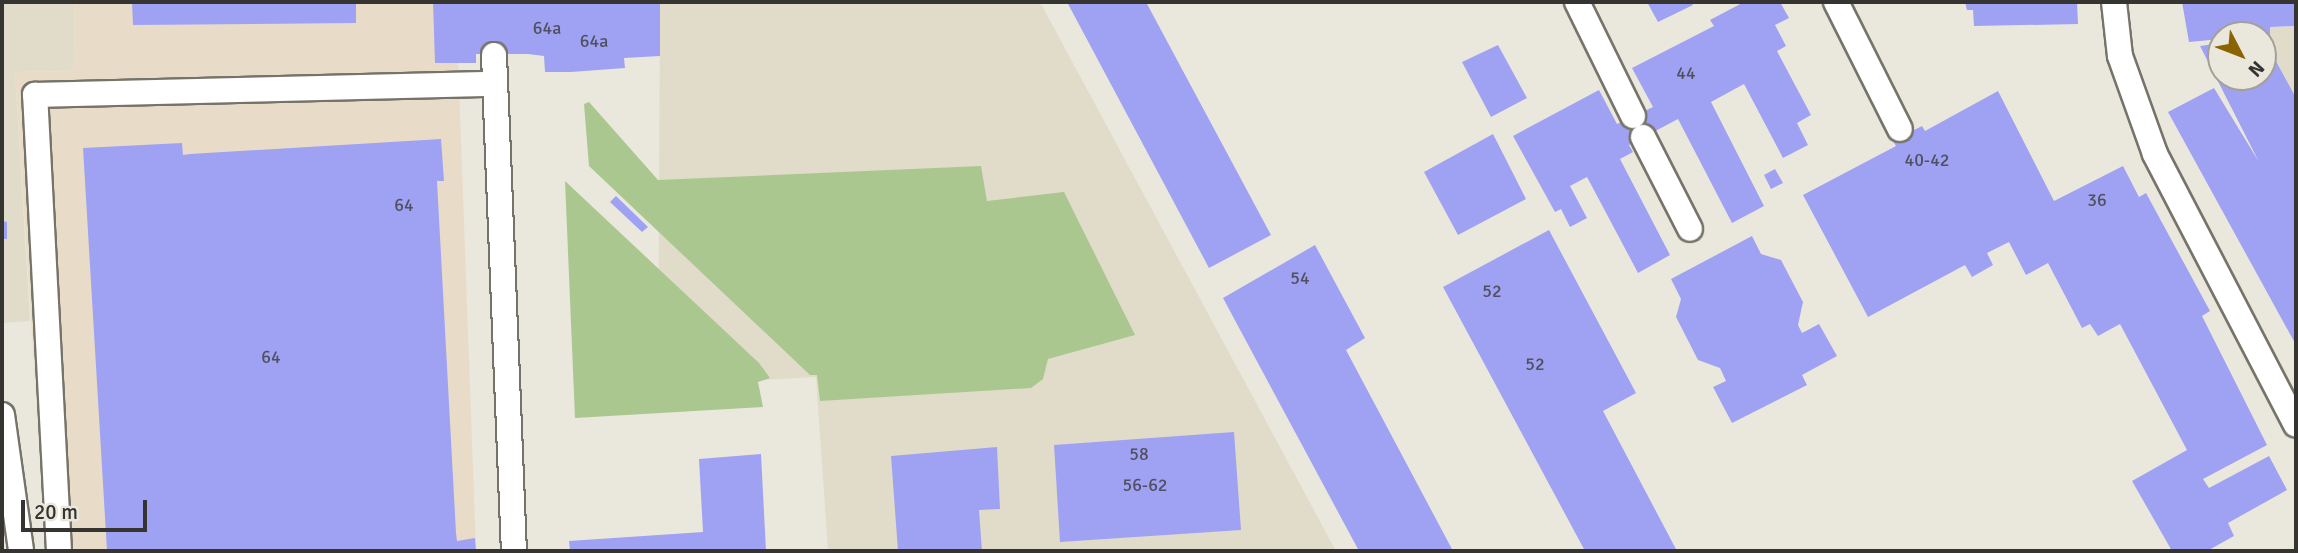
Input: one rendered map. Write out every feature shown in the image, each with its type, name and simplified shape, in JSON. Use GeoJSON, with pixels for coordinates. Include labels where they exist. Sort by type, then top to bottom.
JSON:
{"type":"FeatureCollection","features":[{"type":"Feature","properties":{"kind":"lane"},"geometry":{"type":"LineString","coordinates":[[1577,2],[1690,229]]}},
{"type":"Feature","properties":{"kind":"lane"},"geometry":{"type":"LineString","coordinates":[[1836,2],[1900,129]]}},
{"type":"Feature","properties":{"kind":"lane"},"geometry":{"type":"LineString","coordinates":[[2114,2],[2120,56],[2155,154],[2296,425]]}},
{"type":"Feature","properties":{"kind":"lane"},"geometry":{"type":"LineString","coordinates":[[494,55],[493,84],[514,551]]}},
{"type":"Feature","properties":{"kind":"lane"},"geometry":{"type":"LineString","coordinates":[[59,551],[35,95],[493,84]]}},
{"type":"Feature","properties":{"kind":"lane"},"geometry":{"type":"LineString","coordinates":[[2,415],[21,551]]}},
{"type":"Feature","properties":{"kind":"shaded area"},"geometry":{"type":"Polygon","coordinates":[[[2,2],[74,2],[75,65],[70,71],[15,72],[30,321],[2,323],[2,2]]]}},
{"type":"Feature","properties":{"kind":"shaded area"},"geometry":{"type":"Polygon","coordinates":[[[74,2],[456,2],[476,551],[46,551],[15,72],[70,71],[75,65],[74,2]]]}},
{"type":"Feature","properties":{"kind":"shaded area"},"geometry":{"type":"Polygon","coordinates":[[[660,2],[1040,2],[1336,551],[828,551],[816,377],[658,386],[660,2]]]}},
{"type":"Feature","properties":{"kind":"shaded area"},"geometry":{"type":"Polygon","coordinates":[[[2277,27],[2296,27],[2296,98],[2277,62],[2277,27]]]}},
{"type":"Feature","properties":{"kind":"green space"},"geometry":{"type":"Polygon","coordinates":[[[589,102],[658,180],[981,166],[987,201],[1064,192],[1135,335],[1048,359],[1043,379],[1031,388],[820,401],[817,375],[810,375],[589,166],[584,104],[589,102]]]}},
{"type":"Feature","properties":{"kind":"green space"},"geometry":{"type":"Polygon","coordinates":[[[565,181],[759,363],[770,378],[758,382],[763,407],[575,418],[565,181]]]}},
{"type":"Feature","properties":{"kind":"building"},"geometry":{"type":"Polygon","coordinates":[[[132,2],[356,2],[356,23],[133,25],[132,2]]]}},
{"type":"Feature","properties":{"kind":"building"},"geometry":{"type":"Polygon","coordinates":[[[433,2],[660,2],[660,56],[624,58],[625,68],[571,72],[545,72],[544,56],[528,54],[476,54],[476,63],[435,63],[433,2]]]}},
{"type":"Feature","properties":{"kind":"building"},"geometry":{"type":"Polygon","coordinates":[[[1067,2],[1146,2],[1271,235],[1209,268],[1067,2]]]}},
{"type":"Feature","properties":{"kind":"building"},"geometry":{"type":"Polygon","coordinates":[[[1647,2],[1691,2],[1693,5],[1658,22],[1647,2]]]}},
{"type":"Feature","properties":{"kind":"building"},"geometry":{"type":"Polygon","coordinates":[[[1744,2],[1780,2],[1789,18],[1775,25],[1786,46],[1777,51],[1811,115],[1797,123],[1808,145],[1783,158],[1744,84],[1711,102],[1764,206],[1732,223],[1678,119],[1629,145],[1633,152],[1620,159],[1670,255],[1638,273],[1587,177],[1570,186],[1587,218],[1570,227],[1561,209],[1555,212],[1513,136],[1599,90],[1617,124],[1653,107],[1632,68],[1714,26],[1710,20],[1744,2]]]}},
{"type":"Feature","properties":{"kind":"building"},"geometry":{"type":"Polygon","coordinates":[[[1965,2],[2077,2],[2078,24],[1974,26],[1973,10],[1967,10],[1965,2]]]}},
{"type":"Feature","properties":{"kind":"building"},"geometry":{"type":"Polygon","coordinates":[[[2182,2],[2296,2],[2296,26],[2277,27],[2277,21],[2207,21],[2207,40],[2189,42],[2182,2]]]}},
{"type":"Feature","properties":{"kind":"building"},"geometry":{"type":"Polygon","coordinates":[[[1498,45],[1527,98],[1491,117],[1462,62],[1498,45]]]}},
{"type":"Feature","properties":{"kind":"building"},"geometry":{"type":"Polygon","coordinates":[[[2207,45],[2207,60],[2200,46],[2207,45]]]}},
{"type":"Feature","properties":{"kind":"building"},"geometry":{"type":"Polygon","coordinates":[[[2277,63],[2296,98],[2296,345],[2168,112],[2208,91],[2216,91],[2259,162],[2223,91],[2277,91],[2277,63]]]}},
{"type":"Feature","properties":{"kind":"building"},"geometry":{"type":"Polygon","coordinates":[[[1998,91],[2054,201],[2123,166],[2139,197],[2146,193],[2210,311],[2202,316],[2267,445],[2203,479],[2209,488],[2269,456],[2287,490],[2228,523],[2234,536],[2207,551],[2172,551],[2132,481],[2187,450],[2120,324],[2098,336],[2090,324],[2082,328],[2048,263],[2026,275],[2009,242],[1987,253],[1993,265],[1972,277],[1965,265],[1868,317],[1803,195],[1896,146],[1893,141],[1922,126],[1925,131],[1998,91]]]}},
{"type":"Feature","properties":{"kind":"building"},"geometry":{"type":"Polygon","coordinates":[[[1493,134],[1526,199],[1458,235],[1424,172],[1493,134]]]}},
{"type":"Feature","properties":{"kind":"building"},"geometry":{"type":"Polygon","coordinates":[[[441,139],[444,181],[437,181],[456,533],[457,541],[475,538],[476,551],[107,551],[83,148],[182,143],[183,155],[441,139]]]}},
{"type":"Feature","properties":{"kind":"building"},"geometry":{"type":"Polygon","coordinates":[[[1775,169],[1783,183],[1771,189],[1764,175],[1775,169]]]}},
{"type":"Feature","properties":{"kind":"building"},"geometry":{"type":"Polygon","coordinates":[[[616,196],[648,227],[642,232],[610,202],[616,196]]]}},
{"type":"Feature","properties":{"kind":"building"},"geometry":{"type":"Polygon","coordinates":[[[2,221],[7,222],[7,239],[2,239],[2,221]]]}},
{"type":"Feature","properties":{"kind":"building"},"geometry":{"type":"Polygon","coordinates":[[[1549,230],[1636,393],[1603,411],[1677,551],[1585,551],[1443,287],[1549,230]]]}},
{"type":"Feature","properties":{"kind":"building"},"geometry":{"type":"Polygon","coordinates":[[[1752,236],[1761,254],[1781,260],[1803,302],[1798,325],[1802,333],[1819,324],[1837,356],[1802,375],[1807,385],[1732,423],[1713,387],[1726,381],[1720,368],[1698,360],[1676,317],[1681,299],[1671,279],[1752,236]]]}},
{"type":"Feature","properties":{"kind":"building"},"geometry":{"type":"Polygon","coordinates":[[[1315,245],[1365,338],[1346,350],[1453,551],[1359,551],[1223,298],[1315,245]]]}},
{"type":"Feature","properties":{"kind":"building"},"geometry":{"type":"Polygon","coordinates":[[[1234,432],[1241,530],[1060,542],[1054,445],[1234,432]]]}},
{"type":"Feature","properties":{"kind":"building"},"geometry":{"type":"Polygon","coordinates":[[[997,447],[1000,509],[979,510],[982,551],[898,551],[891,456],[997,447]]]}},
{"type":"Feature","properties":{"kind":"building"},"geometry":{"type":"Polygon","coordinates":[[[761,454],[766,551],[570,551],[569,541],[703,532],[699,459],[761,454]]]}}]}
